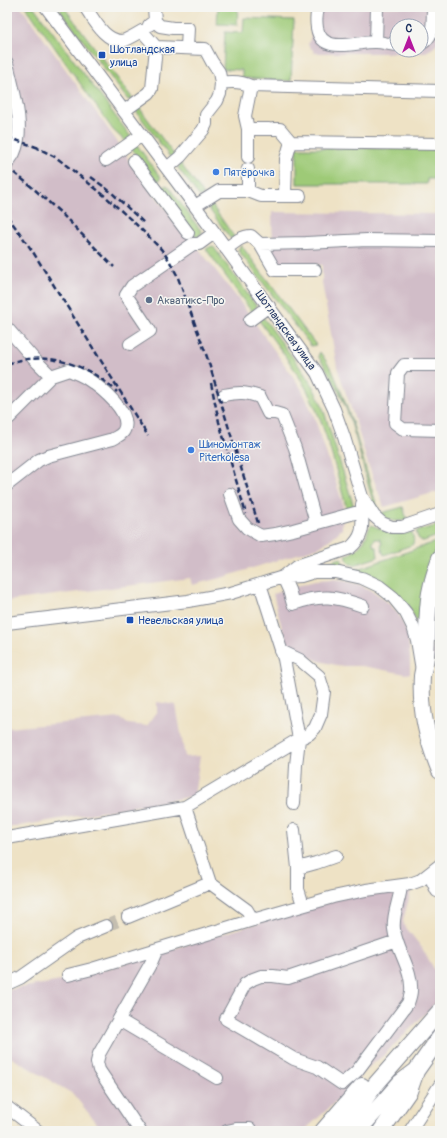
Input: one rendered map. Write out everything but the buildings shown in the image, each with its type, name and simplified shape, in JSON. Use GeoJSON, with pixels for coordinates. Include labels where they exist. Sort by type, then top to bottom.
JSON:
{"type":"FeatureCollection","features":[{"type":"Feature","properties":{"kind":"main road"},"geometry":{"type":"LineString","coordinates":[[440,558],[430,593],[426,657],[422,674],[421,699],[425,724],[432,751],[440,771]]}},
{"type":"Feature","properties":{"kind":"main road"},"geometry":{"type":"LineString","coordinates":[[341,1131],[376,1084],[440,1011]]}},
{"type":"Feature","properties":{"kind":"main road"},"geometry":{"type":"LineString","coordinates":[[382,1131],[409,1091],[416,1071],[440,1037]]}},
{"type":"Feature","properties":{"kind":"main road"},"geometry":{"type":"LineString","coordinates":[[323,1131],[370,1078],[382,1067],[401,1056]]}},
{"type":"Feature","properties":{"kind":"main road"},"geometry":{"type":"LineString","coordinates":[[358,1131],[400,1083],[416,1071]]}},
{"type":"Feature","properties":{"kind":"street"},"geometry":{"type":"LineString","coordinates":[[85,7],[104,33],[112,39],[122,41],[142,31],[155,21]]}},
{"type":"Feature","properties":{"kind":"street"},"geometry":{"type":"LineString","coordinates":[[154,7],[155,21],[160,26],[188,28],[187,47]]}},
{"type":"Feature","properties":{"kind":"street"},"geometry":{"type":"LineString","coordinates":[[319,7],[317,10],[316,21],[318,33],[322,40],[330,44],[339,45],[376,42],[389,45]]}},
{"type":"Feature","properties":{"kind":"street"},"geometry":{"type":"LineString","coordinates":[[376,42],[377,7]]}},
{"type":"Feature","properties":{"kind":"street","name":"Шотландская улица"},"geometry":{"type":"LineString","coordinates":[[49,8],[317,373],[334,409],[362,497]]}},
{"type":"Feature","properties":{"kind":"street"},"geometry":{"type":"LineString","coordinates":[[429,38],[432,29],[433,10]]}},
{"type":"Feature","properties":{"kind":"street"},"geometry":{"type":"LineString","coordinates":[[124,111],[148,93],[152,88],[156,47],[142,31]]}},
{"type":"Feature","properties":{"kind":"street"},"geometry":{"type":"LineString","coordinates":[[151,191],[169,172],[203,130],[206,124],[206,115],[217,101],[220,94],[221,83],[219,72],[205,49],[187,47],[156,47]]}},
{"type":"Feature","properties":{"kind":"street"},"geometry":{"type":"LineString","coordinates":[[7,63],[19,128],[14,153],[7,164]]}},
{"type":"Feature","properties":{"kind":"street"},"geometry":{"type":"LineString","coordinates":[[221,83],[231,81],[244,82],[251,86],[440,91]]}},
{"type":"Feature","properties":{"kind":"street"},"geometry":{"type":"LineString","coordinates":[[248,191],[248,129],[246,116],[251,86]]}},
{"type":"Feature","properties":{"kind":"street"},"geometry":{"type":"LineString","coordinates":[[248,129],[280,130],[291,142],[440,144]]}},
{"type":"Feature","properties":{"kind":"street"},"geometry":{"type":"LineString","coordinates":[[106,160],[142,135]]}},
{"type":"Feature","properties":{"kind":"street"},"geometry":{"type":"LineString","coordinates":[[285,196],[286,160],[291,142]]}},
{"type":"Feature","properties":{"kind":"street"},"geometry":{"type":"LineString","coordinates":[[134,162],[151,191],[188,233]]}},
{"type":"Feature","properties":{"kind":"street"},"geometry":{"type":"LineString","coordinates":[[195,206],[218,191],[248,191],[261,196],[300,196]]}},
{"type":"Feature","properties":{"kind":"street"},"geometry":{"type":"LineString","coordinates":[[130,344],[150,331],[126,295],[132,286],[193,244],[199,244],[214,233]]}},
{"type":"Feature","properties":{"kind":"street"},"geometry":{"type":"LineString","coordinates":[[226,249],[246,236],[251,236],[260,244],[275,270],[315,270]]}},
{"type":"Feature","properties":{"kind":"street"},"geometry":{"type":"LineString","coordinates":[[260,244],[367,240],[440,242]]}},
{"type":"Feature","properties":{"kind":"street"},"geometry":{"type":"LineString","coordinates":[[250,320],[269,306]]}},
{"type":"Feature","properties":{"kind":"street"},"geometry":{"type":"LineString","coordinates":[[7,328],[51,376]]}},
{"type":"Feature","properties":{"kind":"street"},"geometry":{"type":"LineString","coordinates":[[440,365],[404,365],[398,373],[396,424],[403,429],[440,430]]}},
{"type":"Feature","properties":{"kind":"street"},"geometry":{"type":"LineString","coordinates":[[7,485],[39,460],[48,456],[113,439],[122,434],[126,426],[125,416],[100,387],[85,377],[69,370],[51,376],[9,418]]}},
{"type":"Feature","properties":{"kind":"street"},"geometry":{"type":"LineString","coordinates":[[224,396],[235,393],[248,393],[260,397],[268,414],[275,413],[282,415],[295,448],[316,523]]}},
{"type":"Feature","properties":{"kind":"street"},"geometry":{"type":"LineString","coordinates":[[230,494],[239,519],[247,528],[261,536],[275,534],[362,511]]}},
{"type":"Feature","properties":{"kind":"street"},"geometry":{"type":"LineString","coordinates":[[283,577],[297,566],[350,548],[357,542],[363,521],[362,497]]}},
{"type":"Feature","properties":{"kind":"street"},"geometry":{"type":"LineString","coordinates":[[362,497],[374,516],[382,523],[392,527],[402,528],[440,514]]}},
{"type":"Feature","properties":{"kind":"street"},"geometry":{"type":"LineString","coordinates":[[7,623],[188,601],[231,593],[283,577],[301,576],[314,572],[335,572],[362,578],[379,586],[393,597],[406,613],[413,627],[422,674]]}},
{"type":"Feature","properties":{"kind":"street"},"geometry":{"type":"LineString","coordinates":[[283,577],[293,604],[306,599],[330,597],[363,606]]}},
{"type":"Feature","properties":{"kind":"street"},"geometry":{"type":"LineString","coordinates":[[260,584],[284,660],[299,739],[294,804]]}},
{"type":"Feature","properties":{"kind":"street"},"geometry":{"type":"LineString","coordinates":[[7,838],[185,808],[309,734],[316,728],[321,714],[324,692],[319,676],[300,660],[281,652]]}},
{"type":"Feature","properties":{"kind":"street"},"geometry":{"type":"LineString","coordinates":[[185,808],[210,882],[247,910],[253,920]]}},
{"type":"Feature","properties":{"kind":"street"},"geometry":{"type":"LineString","coordinates":[[294,830],[298,868],[298,889],[303,905]]}},
{"type":"Feature","properties":{"kind":"street"},"geometry":{"type":"LineString","coordinates":[[298,868],[336,856]]}},
{"type":"Feature","properties":{"kind":"street"},"geometry":{"type":"LineString","coordinates":[[68,975],[83,976],[157,949],[333,897],[366,890],[410,884],[421,880],[440,865]]}},
{"type":"Feature","properties":{"kind":"street"},"geometry":{"type":"LineString","coordinates":[[429,874],[436,891]]}},
{"type":"Feature","properties":{"kind":"street"},"geometry":{"type":"LineString","coordinates":[[128,917],[210,882]]}},
{"type":"Feature","properties":{"kind":"street"},"geometry":{"type":"LineString","coordinates":[[397,941],[288,978],[261,976],[253,979],[245,984],[226,1019],[294,1059],[317,1067],[342,1084],[357,1071],[408,1003],[411,992],[411,981],[397,941],[394,927],[401,886]]}},
{"type":"Feature","properties":{"kind":"street"},"geometry":{"type":"LineString","coordinates":[[7,984],[20,978],[77,938],[106,926]]}},
{"type":"Feature","properties":{"kind":"street"},"geometry":{"type":"LineString","coordinates":[[140,1131],[99,1070],[97,1062],[99,1054],[151,963],[157,949]]}},
{"type":"Feature","properties":{"kind":"street"},"geometry":{"type":"LineString","coordinates":[[118,1020],[217,1078]]}},
{"type":"Feature","properties":{"kind":"street"},"geometry":{"type":"LineString","coordinates":[[410,1131],[440,1085]]}},
{"type":"Feature","properties":{"kind":"street"},"geometry":{"type":"LineString","coordinates":[[7,1108],[38,1131]]}},
{"type":"Feature","properties":{"kind":"street"},"geometry":{"type":"LineString","coordinates":[[227,1131],[236,1129],[250,1129]]}},
{"type":"Feature","properties":{"kind":"shaded area"},"geometry":{"type":"Polygon","coordinates":[[[7,7],[21,7],[126,154],[129,162],[238,299],[301,388],[314,416],[343,504],[342,529],[320,547],[224,577],[192,585],[190,578],[7,601],[7,7]]]}},
{"type":"Feature","properties":{"kind":"shaded area"},"geometry":{"type":"Polygon","coordinates":[[[312,7],[440,7],[440,41],[429,50],[429,18],[389,18],[389,53],[314,53],[308,45],[311,36],[312,7]]]}},
{"type":"Feature","properties":{"kind":"shaded area"},"geometry":{"type":"Polygon","coordinates":[[[272,212],[440,214],[440,491],[384,507],[368,464],[337,367],[322,283],[322,265],[273,263],[272,212]]]}},
{"type":"Feature","properties":{"kind":"shaded area"},"geometry":{"type":"Polygon","coordinates":[[[440,580],[440,660],[431,659],[440,580]]]}},
{"type":"Feature","properties":{"kind":"shaded area"},"geometry":{"type":"Polygon","coordinates":[[[315,581],[345,581],[371,590],[381,597],[399,615],[408,638],[410,673],[406,674],[362,666],[340,666],[319,661],[288,646],[273,594],[315,581]]]}},
{"type":"Feature","properties":{"kind":"shaded area"},"geometry":{"type":"Polygon","coordinates":[[[157,702],[176,705],[185,757],[200,756],[194,796],[7,828],[7,728],[120,718],[128,724],[147,726],[157,712],[157,702]]]}},
{"type":"Feature","properties":{"kind":"shaded area"},"geometry":{"type":"Polygon","coordinates":[[[411,891],[403,920],[404,925],[422,948],[440,979],[440,999],[305,1131],[103,1131],[73,1094],[7,1055],[7,990],[73,979],[345,897],[368,893],[411,891]]]}},
{"type":"Feature","properties":{"kind":"green space"},"geometry":{"type":"Polygon","coordinates":[[[26,7],[34,7],[131,137],[125,141],[113,130],[26,7]]]}},
{"type":"Feature","properties":{"kind":"green space"},"geometry":{"type":"Polygon","coordinates":[[[64,7],[133,99],[128,100],[60,10],[64,7]]]}},
{"type":"Feature","properties":{"kind":"green space"},"geometry":{"type":"Polygon","coordinates":[[[218,7],[238,7],[237,25],[217,24],[218,7]]]}},
{"type":"Feature","properties":{"kind":"green space"},"geometry":{"type":"Polygon","coordinates":[[[244,18],[294,20],[291,81],[242,78],[242,70],[223,69],[225,32],[243,33],[244,18]]]}},
{"type":"Feature","properties":{"kind":"green space"},"geometry":{"type":"Polygon","coordinates":[[[138,106],[175,156],[170,157],[136,111],[138,106]]]}},
{"type":"Feature","properties":{"kind":"green space"},"geometry":{"type":"Polygon","coordinates":[[[137,145],[161,178],[157,182],[131,148],[137,145]]]}},
{"type":"Feature","properties":{"kind":"green space"},"geometry":{"type":"Polygon","coordinates":[[[297,148],[440,149],[440,179],[427,179],[427,184],[297,184],[297,148]]]}},
{"type":"Feature","properties":{"kind":"green space"},"geometry":{"type":"Polygon","coordinates":[[[180,163],[204,195],[199,196],[178,168],[180,163]]]}},
{"type":"Feature","properties":{"kind":"green space"},"geometry":{"type":"Polygon","coordinates":[[[167,185],[202,232],[197,238],[161,188],[167,185]]]}},
{"type":"Feature","properties":{"kind":"green space"},"geometry":{"type":"Polygon","coordinates":[[[209,201],[235,238],[230,238],[207,206],[209,201]]]}},
{"type":"Feature","properties":{"kind":"green space"},"geometry":{"type":"Polygon","coordinates":[[[241,245],[316,345],[311,346],[238,250],[241,245]]]}},
{"type":"Feature","properties":{"kind":"green space"},"geometry":{"type":"Polygon","coordinates":[[[213,246],[257,307],[252,312],[206,249],[213,246]]]}},
{"type":"Feature","properties":{"kind":"green space"},"geometry":{"type":"Polygon","coordinates":[[[263,317],[302,370],[322,405],[354,507],[347,510],[326,435],[315,406],[291,364],[258,319],[263,317]]]}},
{"type":"Feature","properties":{"kind":"green space"},"geometry":{"type":"Polygon","coordinates":[[[320,352],[332,370],[343,396],[378,510],[381,513],[403,507],[407,520],[392,521],[384,517],[381,514],[374,505],[346,409],[336,386],[318,356],[320,352]]]}},
{"type":"Feature","properties":{"kind":"green space"},"geometry":{"type":"Polygon","coordinates":[[[372,525],[395,534],[412,532],[414,539],[413,543],[412,545],[384,555],[380,539],[375,539],[373,545],[377,548],[378,557],[354,565],[349,563],[346,556],[363,543],[372,525]]]}},
{"type":"Feature","properties":{"kind":"green space"},"geometry":{"type":"Polygon","coordinates":[[[440,525],[440,535],[424,541],[418,538],[416,531],[440,525]]]}},
{"type":"Feature","properties":{"kind":"green space"},"geometry":{"type":"Polygon","coordinates":[[[438,541],[432,560],[419,625],[403,599],[391,589],[355,570],[438,541]]]}},
{"type":"Feature","properties":{"kind":"green space"},"geometry":{"type":"Polygon","coordinates":[[[341,558],[345,568],[322,566],[323,564],[341,558]]]}},
{"type":"Feature","properties":{"kind":"tunnel"},"geometry":{"type":"LineString","coordinates":[[106,926],[128,917]]}},
{"type":"Feature","properties":{"kind":"railway"},"geometry":{"type":"LineString","coordinates":[[7,137],[39,148]]}},
{"type":"Feature","properties":{"kind":"railway"},"geometry":{"type":"LineString","coordinates":[[34,146],[57,158],[105,196],[139,227],[161,249],[169,260],[177,275],[207,357],[258,523]]}},
{"type":"Feature","properties":{"kind":"railway"},"geometry":{"type":"LineString","coordinates":[[7,167],[62,214],[114,267]]}},
{"type":"Feature","properties":{"kind":"railway"},"geometry":{"type":"LineString","coordinates":[[91,177],[111,192],[144,223]]}},
{"type":"Feature","properties":{"kind":"railway"},"geometry":{"type":"LineString","coordinates":[[7,216],[33,252],[148,436]]}},
{"type":"Feature","properties":{"kind":"railway"},"geometry":{"type":"LineString","coordinates":[[7,364],[21,360],[36,359],[51,359],[66,362],[93,374],[106,382],[117,392]]}},
{"type":"Feature","properties":{"kind":"railway"},"geometry":{"type":"LineString","coordinates":[[211,383],[219,422],[246,514]]}},
{"type":"Feature","properties":{"kind":"place","name":"Шотландская улица"},"geometry":{"type":"Point","coordinates":[102,55]}},
{"type":"Feature","properties":{"kind":"place","name":"Пятёрочка"},"geometry":{"type":"Point","coordinates":[216,172]}},
{"type":"Feature","properties":{"kind":"place","name":"Акватикс-Про"},"geometry":{"type":"Point","coordinates":[149,300]}},
{"type":"Feature","properties":{"kind":"place","name":"Шиномонтаж Piterkolesa"},"geometry":{"type":"Point","coordinates":[191,450]}},
{"type":"Feature","properties":{"kind":"place","name":"Невельская улица"},"geometry":{"type":"Point","coordinates":[130,620]}}]}
